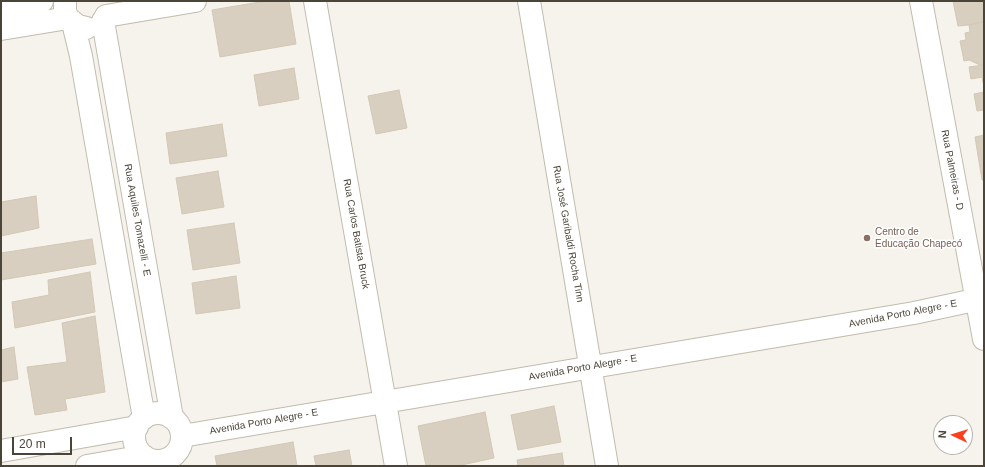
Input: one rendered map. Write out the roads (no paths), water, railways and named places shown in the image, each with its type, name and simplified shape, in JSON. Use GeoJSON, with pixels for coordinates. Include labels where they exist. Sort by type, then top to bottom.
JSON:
{"type":"FeatureCollection","features":[{"type":"Feature","properties":{"kind":"street"},"geometry":{"type":"LineString","coordinates":[[1,8],[42,1]]}},
{"type":"Feature","properties":{"kind":"street"},"geometry":{"type":"LineString","coordinates":[[69,14],[85,28],[98,25],[106,13],[195,1]]}},
{"type":"Feature","properties":{"kind":"street","name":"Rua Carlos Batista Bruck"},"geometry":{"type":"LineString","coordinates":[[315,1],[396,466]]}},
{"type":"Feature","properties":{"kind":"street","name":"Rua José Garibaldi Rocha Tinn"},"geometry":{"type":"LineString","coordinates":[[529,1],[607,466]]}},
{"type":"Feature","properties":{"kind":"street","name":"Rua Palmeiras - D"},"geometry":{"type":"LineString","coordinates":[[921,1],[980,299],[984,339]]}},
{"type":"Feature","properties":{"kind":"street","name":"Rua Aquiles Tomazelli - E"},"geometry":{"type":"LineString","coordinates":[[106,13],[135,209],[172,418]]}},
{"type":"Feature","properties":{"kind":"street"},"geometry":{"type":"LineString","coordinates":[[1,29],[69,14]]}},
{"type":"Feature","properties":{"kind":"street"},"geometry":{"type":"LineString","coordinates":[[69,14],[81,56],[108,215],[140,423],[135,438],[137,448],[149,461]]}},
{"type":"Feature","properties":{"kind":"street"},"geometry":{"type":"LineString","coordinates":[[108,215],[135,209]]}},
{"type":"Feature","properties":{"kind":"street","name":"Avenida Porto Alegre - E"},"geometry":{"type":"LineString","coordinates":[[181,450],[385,402],[914,313],[980,299]]}},
{"type":"Feature","properties":{"kind":"street"},"geometry":{"type":"LineString","coordinates":[[1,451],[140,423],[153,414],[163,414],[172,418],[179,426],[181,450],[172,457],[162,461],[87,466]]}},
{"type":"Feature","properties":{"kind":"place","name":"Centro de Educação Chapecó"},"geometry":{"type":"Point","coordinates":[867,238]}}]}
